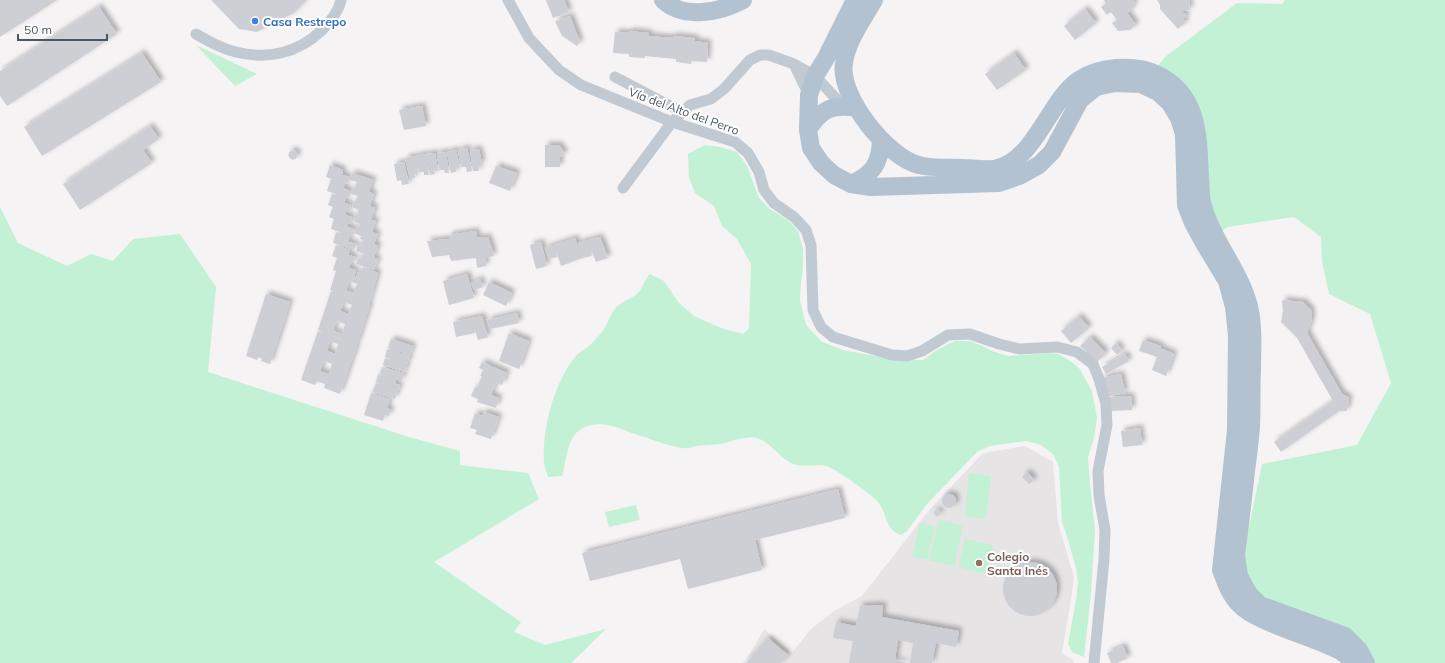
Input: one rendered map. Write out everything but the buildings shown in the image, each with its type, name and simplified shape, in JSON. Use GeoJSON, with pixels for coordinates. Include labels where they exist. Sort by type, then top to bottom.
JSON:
{"type":"FeatureCollection","features":[{"type":"Feature","properties":{"kind":"main road"},"geometry":{"type":"LineString","coordinates":[[663,0],[668,4],[683,10],[701,13],[734,5],[743,0]]}},
{"type":"Feature","properties":{"kind":"main road"},"geometry":{"type":"LineString","coordinates":[[691,0],[702,0]]}},
{"type":"Feature","properties":{"kind":"main road"},"geometry":{"type":"LineString","coordinates":[[855,0],[816,76],[808,95],[808,130],[811,148],[821,163],[834,175],[851,184],[871,187],[999,183],[1019,176],[1039,165],[1052,152],[1080,100],[1096,88],[1115,83],[1141,84],[1158,92],[1170,102],[1180,118],[1184,134],[1186,205],[1193,224],[1227,282],[1234,307],[1237,335],[1236,430],[1221,570],[1228,590],[1241,606],[1262,619],[1337,649],[1350,659],[1352,663]]}},
{"type":"Feature","properties":{"kind":"main road"},"geometry":{"type":"LineString","coordinates":[[874,0],[848,49],[843,64],[843,78],[848,91],[850,107],[881,140],[903,159],[920,166],[994,169],[1009,164],[1024,152],[1065,93],[1078,81],[1094,73],[1113,68],[1131,68],[1153,72],[1168,80],[1182,94],[1193,113],[1198,136],[1201,198],[1207,219],[1215,237],[1240,278],[1249,308],[1252,338],[1251,427],[1236,555],[1239,576],[1249,594],[1260,605],[1344,636],[1359,650],[1366,663]]}},
{"type":"Feature","properties":{"kind":"main road"},"geometry":{"type":"LineString","coordinates":[[808,130],[816,118],[828,109],[850,107]]}},
{"type":"Feature","properties":{"kind":"main road"},"geometry":{"type":"LineString","coordinates":[[851,184],[864,178],[875,168],[880,155],[881,140]]}},
{"type":"Feature","properties":{"kind":"street"},"geometry":{"type":"LineString","coordinates":[[196,34],[235,52],[264,55],[290,51],[311,41],[328,24],[341,0]]}},
{"type":"Feature","properties":{"kind":"street","name":"Vía del Alto del Perro"},"geometry":{"type":"LineString","coordinates":[[508,0],[529,38],[559,70],[581,85],[672,122],[735,142],[748,153],[759,172],[764,190],[774,203],[794,217],[806,230],[811,245],[813,310],[820,327],[834,337],[892,355],[907,356],[922,351],[948,334],[970,334],[999,344],[1020,348],[1063,348],[1077,352],[1093,364],[1106,404],[1107,425],[1098,471],[1099,495],[1105,530],[1094,663]]}},
{"type":"Feature","properties":{"kind":"street"},"geometry":{"type":"LineString","coordinates":[[623,188],[672,122],[682,112],[690,106],[711,99],[724,89],[750,60],[760,55],[769,55],[794,64],[816,76],[850,107]]}},
{"type":"Feature","properties":{"kind":"street"},"geometry":{"type":"LineString","coordinates":[[794,64],[808,95]]}},
{"type":"Feature","properties":{"kind":"street"},"geometry":{"type":"LineString","coordinates":[[615,77],[682,112]]}},
{"type":"Feature","properties":{"kind":"shaded area","name":"Colegio Santa Inés"},"geometry":{"type":"Polygon","coordinates":[[[1025,446],[1053,462],[1058,523],[1074,577],[1062,653],[1073,660],[1074,663],[743,663],[764,629],[792,653],[810,630],[834,611],[862,596],[930,509],[983,453],[1025,446]]]}},
{"type":"Feature","properties":{"kind":"green space"},"geometry":{"type":"Polygon","coordinates":[[[1285,0],[1445,0],[1445,663],[1366,663],[1278,612],[1239,576],[1262,464],[1357,445],[1391,383],[1370,314],[1329,294],[1322,261],[1321,237],[1294,217],[1227,227],[1215,237],[1153,72],[1165,57],[1237,3],[1282,4],[1285,0]]]}},
{"type":"Feature","properties":{"kind":"green space"},"geometry":{"type":"Polygon","coordinates":[[[196,45],[257,74],[235,86],[196,45]]]}},
{"type":"Feature","properties":{"kind":"green space"},"geometry":{"type":"Polygon","coordinates":[[[705,145],[720,147],[737,152],[747,166],[759,198],[770,209],[788,220],[798,231],[803,248],[800,301],[806,325],[822,342],[843,350],[895,360],[923,360],[937,350],[955,341],[970,341],[992,351],[1008,356],[1049,353],[1058,354],[1079,368],[1092,391],[1097,418],[1094,438],[1088,457],[1095,530],[1091,593],[1084,657],[1072,652],[1068,644],[1078,582],[1076,568],[1062,522],[1059,467],[1053,454],[1041,445],[1026,441],[990,446],[977,452],[927,504],[907,531],[901,535],[889,525],[878,502],[870,494],[847,478],[829,467],[816,465],[802,466],[788,462],[761,439],[756,438],[747,438],[720,444],[684,448],[666,444],[612,426],[597,424],[590,425],[577,432],[573,437],[568,449],[562,476],[548,477],[544,464],[545,435],[551,406],[561,379],[577,355],[588,347],[603,331],[616,307],[637,294],[650,274],[664,281],[679,303],[694,316],[721,328],[743,334],[749,328],[751,264],[737,239],[722,226],[714,206],[695,193],[689,178],[688,154],[705,145]]]}},
{"type":"Feature","properties":{"kind":"green space"},"geometry":{"type":"Polygon","coordinates":[[[0,207],[18,243],[67,266],[91,254],[113,261],[133,239],[180,234],[216,287],[208,372],[409,437],[460,451],[460,465],[528,473],[539,499],[434,562],[521,622],[514,632],[545,645],[606,629],[571,663],[0,663],[0,207]]]}},
{"type":"Feature","properties":{"kind":"green space"},"geometry":{"type":"Polygon","coordinates":[[[969,473],[991,476],[986,519],[965,516],[969,473]]]}},
{"type":"Feature","properties":{"kind":"green space"},"geometry":{"type":"Polygon","coordinates":[[[636,505],[640,520],[609,527],[605,512],[636,505]]]}},
{"type":"Feature","properties":{"kind":"green space"},"geometry":{"type":"Polygon","coordinates":[[[939,520],[963,526],[954,566],[929,560],[939,520]]]}},
{"type":"Feature","properties":{"kind":"green space"},"geometry":{"type":"Polygon","coordinates":[[[920,523],[935,526],[927,560],[912,556],[920,523]]]}},
{"type":"Feature","properties":{"kind":"green space"},"geometry":{"type":"Polygon","coordinates":[[[965,539],[993,545],[986,574],[958,567],[965,539]]]}},
{"type":"Feature","properties":{"kind":"place","name":"Casa Restrepo"},"geometry":{"type":"Point","coordinates":[255,21]}},
{"type":"Feature","properties":{"kind":"place","name":"Colegio Santa Inés"},"geometry":{"type":"Point","coordinates":[979,563]}}]}
